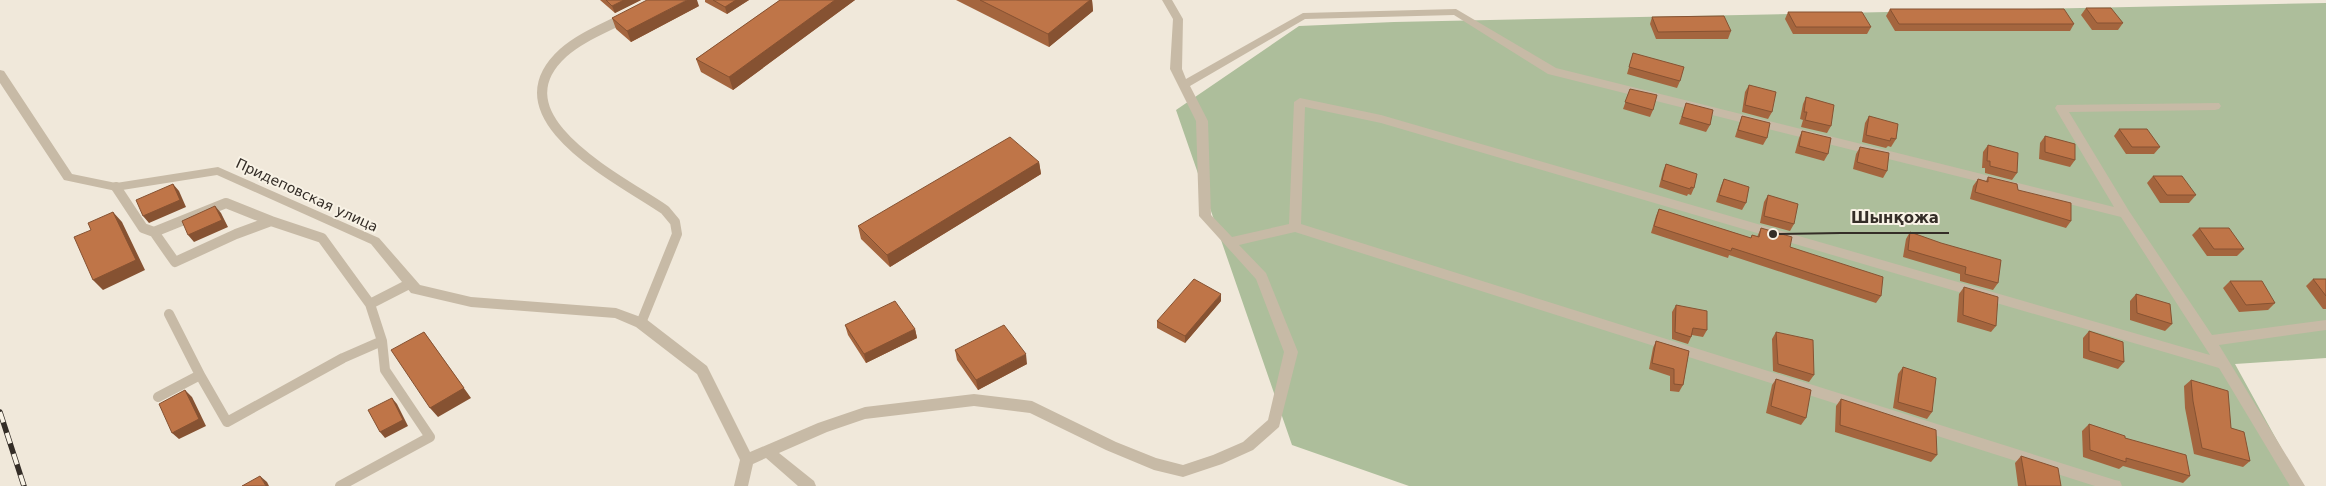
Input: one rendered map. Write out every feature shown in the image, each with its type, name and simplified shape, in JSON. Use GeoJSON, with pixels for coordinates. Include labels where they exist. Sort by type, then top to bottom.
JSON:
{"type":"FeatureCollection","features":[{"type":"Feature","properties":{"kind":"street"},"geometry":{"type":"LineString","coordinates":[[741,486],[747,460],[822,427],[865,414],[974,400],[1032,407],[1111,446],[1154,464],[1183,471],[1248,446],[1274,423],[1291,352],[1261,276],[1205,216],[1202,121],[1176,69],[1178,19],[1167,0]]}},
{"type":"Feature","properties":{"kind":"street"},"geometry":{"type":"LineString","coordinates":[[1184,85],[1303,16],[1456,12],[1552,71],[2125,214]]}},
{"type":"Feature","properties":{"kind":"street","name":"Придеповская улица"},"geometry":{"type":"LineString","coordinates":[[0,74],[68,177],[116,187],[218,171],[375,241],[416,289],[471,302],[616,314],[641,323],[702,370],[747,460]]}},
{"type":"Feature","properties":{"kind":"street"},"geometry":{"type":"LineString","coordinates":[[1295,227],[1300,102],[1381,119],[2224,364]]}},
{"type":"Feature","properties":{"kind":"street"},"geometry":{"type":"LineString","coordinates":[[2215,106],[2061,108],[2125,214],[2224,364],[2298,486]]}},
{"type":"Feature","properties":{"kind":"street"},"geometry":{"type":"LineString","coordinates":[[1230,242],[1295,227],[2115,486]]}},
{"type":"Feature","properties":{"kind":"street"},"geometry":{"type":"LineString","coordinates":[[2209,341],[2326,326]]}},
{"type":"Feature","properties":{"kind":"street"},"geometry":{"type":"LineString","coordinates":[[767,451],[809,486]]}},
{"type":"Feature","properties":{"kind":"lane"},"geometry":{"type":"LineString","coordinates":[[631,14],[566,50],[550,68],[542,89],[543,106],[550,124],[589,160],[635,189],[670,214],[676,222],[677,234],[641,323]]}},
{"type":"Feature","properties":{"kind":"lane"},"geometry":{"type":"LineString","coordinates":[[116,187],[143,228],[154,232],[175,262],[236,234],[271,222]]}},
{"type":"Feature","properties":{"kind":"lane"},"geometry":{"type":"LineString","coordinates":[[154,232],[226,202],[271,222],[322,238],[370,304],[382,341],[385,370],[430,437],[340,486]]}},
{"type":"Feature","properties":{"kind":"lane"},"geometry":{"type":"LineString","coordinates":[[370,304],[411,283]]}},
{"type":"Feature","properties":{"kind":"lane"},"geometry":{"type":"LineString","coordinates":[[169,314],[200,375],[227,422],[344,358],[382,341]]}},
{"type":"Feature","properties":{"kind":"lane"},"geometry":{"type":"LineString","coordinates":[[158,397],[200,375]]}},
{"type":"Feature","properties":{"kind":"green space"},"geometry":{"type":"Polygon","coordinates":[[[2326,3],[2326,358],[2235,364],[2302,486],[1409,486],[1292,445],[1176,110],[1299,26],[1394,22],[2326,3]]]}},
{"type":"Feature","properties":{"kind":"building"},"geometry":{"type":"Polygon","coordinates":[[[606,0],[624,0],[612,6],[606,0]]]}},
{"type":"Feature","properties":{"kind":"building"},"geometry":{"type":"Polygon","coordinates":[[[647,0],[687,0],[627,31],[612,18],[647,0]]]}},
{"type":"Feature","properties":{"kind":"building"},"geometry":{"type":"Polygon","coordinates":[[[713,0],[736,0],[725,7],[713,0]]]}},
{"type":"Feature","properties":{"kind":"building"},"geometry":{"type":"Polygon","coordinates":[[[780,0],[835,0],[729,77],[696,59],[780,0]]]}},
{"type":"Feature","properties":{"kind":"building"},"geometry":{"type":"Polygon","coordinates":[[[980,0],[1090,0],[1048,34],[980,0]]]}},
{"type":"Feature","properties":{"kind":"building"},"geometry":{"type":"Polygon","coordinates":[[[2086,8],[2111,8],[2123,23],[2097,23],[2086,8]]]}},
{"type":"Feature","properties":{"kind":"building"},"geometry":{"type":"Polygon","coordinates":[[[1890,9],[2064,9],[2074,24],[1899,24],[1890,9]]]}},
{"type":"Feature","properties":{"kind":"building"},"geometry":{"type":"Polygon","coordinates":[[[1788,12],[1862,12],[1871,27],[1796,27],[1788,12]]]}},
{"type":"Feature","properties":{"kind":"building"},"geometry":{"type":"Polygon","coordinates":[[[1724,16],[1731,31],[1658,32],[1652,17],[1724,16]]]}},
{"type":"Feature","properties":{"kind":"building"},"geometry":{"type":"Polygon","coordinates":[[[1633,53],[1684,67],[1680,81],[1629,67],[1633,53]]]}},
{"type":"Feature","properties":{"kind":"building"},"geometry":{"type":"Polygon","coordinates":[[[1749,85],[1776,92],[1772,112],[1745,105],[1749,85]]]}},
{"type":"Feature","properties":{"kind":"building"},"geometry":{"type":"Polygon","coordinates":[[[1630,89],[1657,95],[1653,110],[1625,102],[1630,89]]]}},
{"type":"Feature","properties":{"kind":"building"},"geometry":{"type":"Polygon","coordinates":[[[1806,97],[1834,105],[1831,126],[1805,120],[1807,112],[1804,112],[1806,97]]]}},
{"type":"Feature","properties":{"kind":"building"},"geometry":{"type":"Polygon","coordinates":[[[1686,103],[1713,110],[1710,125],[1682,117],[1686,103]]]}},
{"type":"Feature","properties":{"kind":"building"},"geometry":{"type":"Polygon","coordinates":[[[1742,116],[1770,123],[1767,138],[1738,130],[1742,116]]]}},
{"type":"Feature","properties":{"kind":"building"},"geometry":{"type":"Polygon","coordinates":[[[1869,116],[1898,124],[1896,139],[1891,138],[1890,141],[1866,135],[1869,116]]]}},
{"type":"Feature","properties":{"kind":"building"},"geometry":{"type":"Polygon","coordinates":[[[2119,129],[2147,129],[2160,147],[2132,147],[2119,129]]]}},
{"type":"Feature","properties":{"kind":"building"},"geometry":{"type":"Polygon","coordinates":[[[1802,131],[1831,138],[1828,154],[1799,146],[1802,131]]]}},
{"type":"Feature","properties":{"kind":"building"},"geometry":{"type":"Polygon","coordinates":[[[2045,136],[2075,144],[2075,160],[2045,152],[2045,136]]]}},
{"type":"Feature","properties":{"kind":"building"},"geometry":{"type":"Polygon","coordinates":[[[1010,137],[1039,162],[887,255],[858,226],[1010,137]]]}},
{"type":"Feature","properties":{"kind":"building"},"geometry":{"type":"Polygon","coordinates":[[[1988,145],[2018,153],[2017,173],[1990,166],[1990,161],[1987,161],[1988,145]]]}},
{"type":"Feature","properties":{"kind":"building"},"geometry":{"type":"Polygon","coordinates":[[[1860,147],[1889,153],[1887,171],[1857,162],[1860,147]]]}},
{"type":"Feature","properties":{"kind":"building"},"geometry":{"type":"Polygon","coordinates":[[[1666,164],[1697,174],[1694,188],[1691,187],[1690,189],[1662,180],[1666,164]]]}},
{"type":"Feature","properties":{"kind":"building"},"geometry":{"type":"Polygon","coordinates":[[[2153,176],[2182,176],[2196,195],[2167,195],[2153,176]]]}},
{"type":"Feature","properties":{"kind":"building"},"geometry":{"type":"Polygon","coordinates":[[[1988,177],[2017,184],[2018,190],[2071,203],[2071,221],[1975,192],[1978,179],[1988,182],[1988,177]]]}},
{"type":"Feature","properties":{"kind":"building"},"geometry":{"type":"Polygon","coordinates":[[[1724,179],[1749,187],[1746,203],[1719,195],[1724,179]]]}},
{"type":"Feature","properties":{"kind":"building"},"geometry":{"type":"Polygon","coordinates":[[[173,184],[180,200],[143,216],[136,200],[173,184]]]}},
{"type":"Feature","properties":{"kind":"building"},"geometry":{"type":"Polygon","coordinates":[[[1768,195],[1798,204],[1794,224],[1764,216],[1768,195]]]}},
{"type":"Feature","properties":{"kind":"building"},"geometry":{"type":"Polygon","coordinates":[[[215,206],[222,220],[188,235],[182,221],[215,206]]]}},
{"type":"Feature","properties":{"kind":"building"},"geometry":{"type":"Polygon","coordinates":[[[1659,209],[1751,238],[1752,235],[1759,237],[1761,228],[1792,237],[1790,247],[1883,277],[1881,296],[1732,248],[1731,251],[1654,226],[1659,209]]]}},
{"type":"Feature","properties":{"kind":"building"},"geometry":{"type":"Polygon","coordinates":[[[113,212],[136,260],[93,280],[74,237],[91,230],[88,223],[113,212]]]}},
{"type":"Feature","properties":{"kind":"building"},"geometry":{"type":"Polygon","coordinates":[[[2199,228],[2229,228],[2244,249],[2214,249],[2199,228]]]}},
{"type":"Feature","properties":{"kind":"building"},"geometry":{"type":"Polygon","coordinates":[[[1910,232],[2001,260],[1998,283],[1965,274],[1966,267],[1908,250],[1910,232]]]}},
{"type":"Feature","properties":{"kind":"building"},"geometry":{"type":"Polygon","coordinates":[[[1194,279],[1221,294],[1185,336],[1157,321],[1194,279]]]}},
{"type":"Feature","properties":{"kind":"building"},"geometry":{"type":"Polygon","coordinates":[[[2313,279],[2326,279],[2326,296],[2313,279]]]}},
{"type":"Feature","properties":{"kind":"building"},"geometry":{"type":"Polygon","coordinates":[[[2230,281],[2262,281],[2275,303],[2246,305],[2230,281]]]}},
{"type":"Feature","properties":{"kind":"building"},"geometry":{"type":"Polygon","coordinates":[[[1964,287],[1998,297],[1996,326],[1963,315],[1964,287]]]}},
{"type":"Feature","properties":{"kind":"building"},"geometry":{"type":"Polygon","coordinates":[[[2136,294],[2170,304],[2172,324],[2137,313],[2136,294]]]}},
{"type":"Feature","properties":{"kind":"building"},"geometry":{"type":"Polygon","coordinates":[[[895,301],[915,329],[864,354],[845,325],[895,301]]]}},
{"type":"Feature","properties":{"kind":"building"},"geometry":{"type":"Polygon","coordinates":[[[1676,305],[1707,311],[1707,330],[1693,328],[1691,337],[1675,332],[1676,305]]]}},
{"type":"Feature","properties":{"kind":"building"},"geometry":{"type":"Polygon","coordinates":[[[1004,325],[1026,354],[976,380],[955,350],[1004,325]]]}},
{"type":"Feature","properties":{"kind":"building"},"geometry":{"type":"Polygon","coordinates":[[[2089,331],[2123,342],[2124,362],[2089,351],[2089,331]]]}},
{"type":"Feature","properties":{"kind":"building"},"geometry":{"type":"Polygon","coordinates":[[[424,332],[464,388],[430,408],[391,350],[424,332]]]}},
{"type":"Feature","properties":{"kind":"building"},"geometry":{"type":"Polygon","coordinates":[[[1776,332],[1813,340],[1814,375],[1778,364],[1776,332]]]}},
{"type":"Feature","properties":{"kind":"building"},"geometry":{"type":"Polygon","coordinates":[[[1656,341],[1689,351],[1683,385],[1674,384],[1674,369],[1652,363],[1656,341]]]}},
{"type":"Feature","properties":{"kind":"building"},"geometry":{"type":"Polygon","coordinates":[[[1903,367],[1936,378],[1932,412],[1898,402],[1903,367]]]}},
{"type":"Feature","properties":{"kind":"building"},"geometry":{"type":"Polygon","coordinates":[[[1776,379],[1811,390],[1806,418],[1771,406],[1776,379]]]}},
{"type":"Feature","properties":{"kind":"building"},"geometry":{"type":"Polygon","coordinates":[[[2191,380],[2228,391],[2231,428],[2244,432],[2250,461],[2202,448],[2191,380]]]}},
{"type":"Feature","properties":{"kind":"building"},"geometry":{"type":"Polygon","coordinates":[[[185,390],[199,419],[172,433],[159,404],[185,390]]]}},
{"type":"Feature","properties":{"kind":"building"},"geometry":{"type":"Polygon","coordinates":[[[392,398],[403,420],[380,432],[368,410],[392,398]]]}},
{"type":"Feature","properties":{"kind":"building"},"geometry":{"type":"Polygon","coordinates":[[[1841,399],[1936,430],[1937,455],[1840,425],[1841,399]]]}},
{"type":"Feature","properties":{"kind":"building"},"geometry":{"type":"Polygon","coordinates":[[[2089,424],[2125,436],[2125,438],[2186,455],[2190,476],[2126,458],[2126,462],[2090,450],[2089,424]]]}},
{"type":"Feature","properties":{"kind":"building"},"geometry":{"type":"Polygon","coordinates":[[[2021,456],[2058,468],[2061,486],[2026,486],[2021,456]]]}},
{"type":"Feature","properties":{"kind":"building"},"geometry":{"type":"Polygon","coordinates":[[[260,476],[266,486],[242,486],[260,476]]]}},
{"type":"Feature","properties":{"kind":"railway"},"geometry":{"type":"LineString","coordinates":[[0,412],[24,486]]}},
{"type":"Feature","properties":{"kind":"place","name":"Шынқожа"},"geometry":{"type":"Point","coordinates":[1773,234]}}]}
